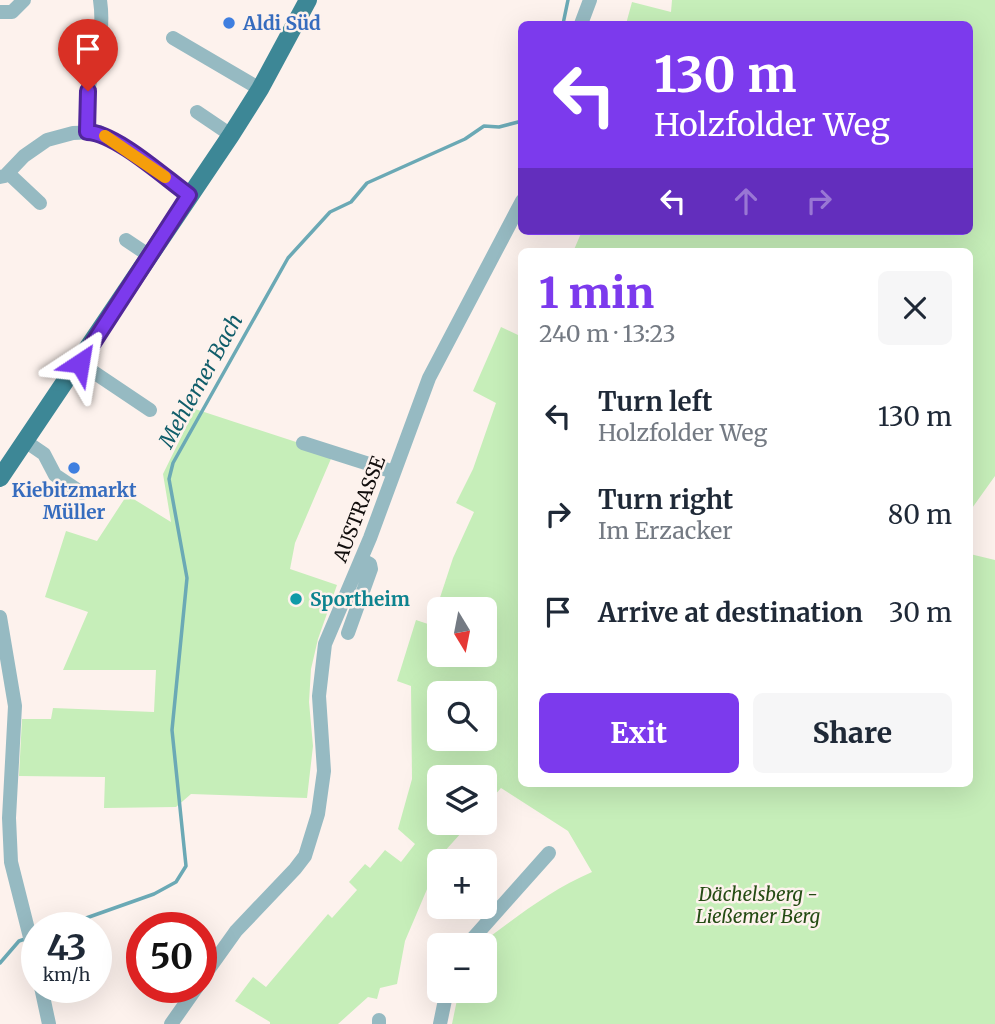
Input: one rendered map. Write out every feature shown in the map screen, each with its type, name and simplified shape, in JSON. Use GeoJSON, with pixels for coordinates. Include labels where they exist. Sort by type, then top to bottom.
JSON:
{"type":"FeatureCollection","features":[{"type":"Feature","properties":{"kind":"main road"},"geometry":{"type":"LineString","coordinates":[[3,467],[25,441],[80,363],[231,135],[260,89],[308,0]]}},
{"type":"Feature","properties":{"kind":"street"},"geometry":{"type":"LineString","coordinates":[[0,12],[12,12],[24,0]]}},
{"type":"Feature","properties":{"kind":"street"},"geometry":{"type":"LineString","coordinates":[[87,132],[88,91],[103,20],[100,0]]}},
{"type":"Feature","properties":{"kind":"street"},"geometry":{"type":"LineString","coordinates":[[582,21],[590,0]]}},
{"type":"Feature","properties":{"kind":"street"},"geometry":{"type":"LineString","coordinates":[[173,38],[260,89]]}},
{"type":"Feature","properties":{"kind":"street"},"geometry":{"type":"LineString","coordinates":[[197,112],[231,135]]}},
{"type":"Feature","properties":{"kind":"street"},"geometry":{"type":"LineString","coordinates":[[40,203],[4,175],[24,156],[47,141],[87,132],[99,132],[119,144],[189,195]]}},
{"type":"Feature","properties":{"kind":"street","name":"AUSTRASSE"},"geometry":{"type":"LineString","coordinates":[[217,958],[236,931],[305,856],[318,814],[324,771],[319,696],[325,644],[361,559],[429,378],[518,209]]}},
{"type":"Feature","properties":{"kind":"street"},"geometry":{"type":"LineString","coordinates":[[126,240],[150,256]]}},
{"type":"Feature","properties":{"kind":"street"},"geometry":{"type":"LineString","coordinates":[[80,363],[150,410]]}},
{"type":"Feature","properties":{"kind":"street"},"geometry":{"type":"LineString","coordinates":[[25,441],[44,454],[55,475],[82,494]]}},
{"type":"Feature","properties":{"kind":"street"},"geometry":{"type":"LineString","coordinates":[[303,443],[394,472]]}},
{"type":"Feature","properties":{"kind":"street"},"geometry":{"type":"LineString","coordinates":[[348,633],[371,569],[370,564],[361,559]]}},
{"type":"Feature","properties":{"kind":"street"},"geometry":{"type":"LineString","coordinates":[[0,617],[15,706],[6,863],[23,912]]}},
{"type":"Feature","properties":{"kind":"street"},"geometry":{"type":"LineString","coordinates":[[478,933],[549,853]]}},
{"type":"Feature","properties":{"kind":"street"},"geometry":{"type":"LineString","coordinates":[[44,1003],[49,1024]]}},
{"type":"Feature","properties":{"kind":"street"},"geometry":{"type":"LineString","coordinates":[[171,1024],[186,1003]]}},
{"type":"Feature","properties":{"kind":"street"},"geometry":{"type":"LineString","coordinates":[[440,1024],[444,1003]]}},
{"type":"Feature","properties":{"kind":"green space"},"geometry":{"type":"Polygon","coordinates":[[[672,0],[995,0],[995,476],[973,507],[973,248],[575,248],[580,235],[973,235],[973,21],[627,21],[632,2],[671,12],[672,0]]]}},
{"type":"Feature","properties":{"kind":"green space","name":"Dächelsberg - Ließemer Berg"},"geometry":{"type":"Polygon","coordinates":[[[501,327],[518,335],[518,787],[973,787],[973,555],[995,560],[995,1024],[452,1024],[456,1003],[497,1003],[495,933],[547,896],[592,872],[568,831],[501,788],[497,792],[497,765],[427,765],[427,835],[459,835],[447,849],[427,849],[427,889],[405,941],[397,984],[380,988],[377,999],[368,997],[338,1024],[270,1024],[235,1001],[253,977],[266,987],[328,914],[332,918],[357,890],[349,882],[365,864],[370,868],[385,850],[401,862],[415,844],[398,829],[412,779],[411,686],[397,681],[416,620],[427,624],[427,667],[497,667],[497,597],[440,597],[453,558],[474,512],[456,503],[473,469],[496,403],[473,391],[501,327]]]}},
{"type":"Feature","properties":{"kind":"green space"},"geometry":{"type":"Polygon","coordinates":[[[195,409],[333,454],[295,543],[290,569],[337,585],[318,639],[311,669],[309,702],[313,746],[307,798],[191,794],[176,807],[104,808],[105,777],[19,776],[22,719],[51,719],[53,708],[154,712],[156,670],[63,670],[88,612],[45,597],[66,531],[97,541],[127,495],[171,522],[163,474],[195,409]]]}},
{"type":"Feature","properties":{"kind":"waterway","name":"Mehlemer Bach"},"geometry":{"type":"LineString","coordinates":[[564,21],[568,0]]}},
{"type":"Feature","properties":{"kind":"waterway","name":"Mehlemer Bach"},"geometry":{"type":"LineString","coordinates":[[103,912],[154,894],[176,882],[186,866],[172,730],[187,578],[169,479],[173,463],[288,258],[330,212],[351,202],[367,183],[465,139],[484,126],[499,127],[518,122]]}},
{"type":"Feature","properties":{"kind":"waterway","name":"Mehlemer Bach"},"geometry":{"type":"LineString","coordinates":[[0,963],[21,940]]}},
{"type":"Feature","properties":{"kind":"slow traffic"},"geometry":{"type":"LineString","coordinates":[[105,136],[165,177]]}},
{"type":"Feature","properties":{"kind":"place","name":"Aldi Süd"},"geometry":{"type":"Point","coordinates":[229,23]}},
{"type":"Feature","properties":{"kind":"place","name":"Kiebitzmarkt Müller"},"geometry":{"type":"Point","coordinates":[74,468]}},
{"type":"Feature","properties":{"kind":"place","name":"Sportheim"},"geometry":{"type":"Point","coordinates":[296,599]}},
{"type":"Feature","properties":{"kind":"route"},"geometry":{"type":"LineString","coordinates":[[80,363],[189,195],[119,144],[99,132],[87,132],[88,91]]}}]}
